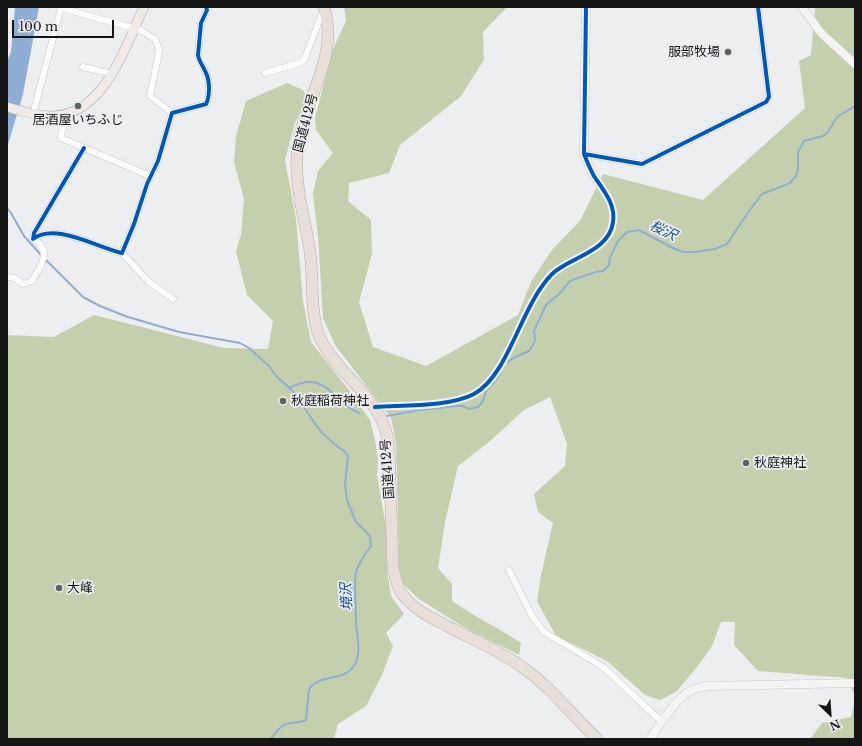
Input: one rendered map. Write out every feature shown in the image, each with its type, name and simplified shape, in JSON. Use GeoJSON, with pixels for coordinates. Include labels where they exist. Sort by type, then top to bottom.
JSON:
{"type":"FeatureCollection","features":[{"type":"Feature","properties":{"kind":"highway","name":"国道412号"},"geometry":{"type":"LineString","coordinates":[[326,11],[328,37],[325,60],[299,138],[296,162],[298,185],[311,253],[315,318],[321,340],[330,356],[375,407],[386,430],[389,453],[392,568],[402,593],[412,605],[426,615],[502,654],[521,666],[538,679],[596,739]]}},
{"type":"Feature","properties":{"kind":"main road"},"geometry":{"type":"LineString","coordinates":[[7,107],[33,114],[52,116],[66,114],[83,106],[94,98],[106,83],[120,60],[144,7]]}},
{"type":"Feature","properties":{"kind":"street"},"geometry":{"type":"LineString","coordinates":[[172,113],[206,104],[208,101],[209,85],[207,74],[198,55],[202,23],[206,7]]}},
{"type":"Feature","properties":{"kind":"street"},"geometry":{"type":"LineString","coordinates":[[375,407],[436,403],[464,398],[475,394],[495,374],[536,295],[549,277],[559,268],[599,245],[611,231],[613,214],[611,204],[590,168],[584,154],[586,7]]}},
{"type":"Feature","properties":{"kind":"street"},"geometry":{"type":"LineString","coordinates":[[584,154],[642,164],[766,102],[769,97],[758,7]]}},
{"type":"Feature","properties":{"kind":"street"},"geometry":{"type":"LineString","coordinates":[[802,7],[821,33],[834,47],[855,64]]}},
{"type":"Feature","properties":{"kind":"street"},"geometry":{"type":"LineString","coordinates":[[33,114],[61,8],[134,28],[149,34],[155,39],[159,49],[150,96],[172,113]]}},
{"type":"Feature","properties":{"kind":"street"},"geometry":{"type":"LineString","coordinates":[[264,73],[300,63],[304,60],[321,16],[326,11]]}},
{"type":"Feature","properties":{"kind":"street"},"geometry":{"type":"LineString","coordinates":[[83,67],[112,74]]}},
{"type":"Feature","properties":{"kind":"street"},"geometry":{"type":"LineString","coordinates":[[122,253],[150,176],[158,161],[172,113]]}},
{"type":"Feature","properties":{"kind":"street"},"geometry":{"type":"LineString","coordinates":[[66,114],[61,136],[62,138],[150,176]]}},
{"type":"Feature","properties":{"kind":"street"},"geometry":{"type":"LineString","coordinates":[[33,239],[34,233],[84,148]]}},
{"type":"Feature","properties":{"kind":"street"},"geometry":{"type":"LineString","coordinates":[[33,239],[38,235],[63,234],[122,253],[149,282],[173,299]]}},
{"type":"Feature","properties":{"kind":"street"},"geometry":{"type":"LineString","coordinates":[[7,277],[15,278],[25,284],[32,281],[42,263],[44,255],[44,251],[36,240],[33,239]]}},
{"type":"Feature","properties":{"kind":"street"},"geometry":{"type":"LineString","coordinates":[[509,570],[532,616],[544,632],[604,668],[662,722]]}},
{"type":"Feature","properties":{"kind":"street"},"geometry":{"type":"LineString","coordinates":[[650,739],[672,708],[686,693],[695,689],[708,686],[855,683]]}},
{"type":"Feature","properties":{"kind":"green space"},"geometry":{"type":"Polygon","coordinates":[[[344,7],[507,7],[483,32],[484,60],[461,96],[400,145],[389,173],[349,183],[348,201],[371,220],[372,254],[359,302],[373,347],[426,366],[518,315],[531,282],[551,251],[580,221],[603,174],[703,200],[805,108],[799,61],[811,55],[815,7],[855,7],[855,696],[847,678],[758,671],[734,645],[735,622],[721,622],[712,646],[697,667],[676,692],[660,700],[645,695],[607,661],[556,636],[537,601],[541,575],[553,523],[538,512],[534,494],[565,466],[567,444],[550,397],[524,410],[489,442],[458,466],[445,522],[438,568],[452,584],[452,601],[521,643],[519,655],[462,626],[419,599],[403,584],[399,569],[396,444],[391,418],[335,345],[323,318],[318,236],[313,194],[318,171],[333,153],[316,130],[315,118],[332,51],[346,21],[344,7]]]}},
{"type":"Feature","properties":{"kind":"green space"},"geometry":{"type":"Polygon","coordinates":[[[287,83],[303,90],[307,97],[295,123],[285,160],[296,219],[303,301],[311,342],[370,420],[378,460],[377,474],[386,527],[387,571],[391,596],[404,614],[386,633],[393,646],[382,675],[366,706],[338,724],[334,739],[7,739],[7,335],[54,337],[94,315],[224,348],[268,349],[273,321],[247,295],[236,251],[241,235],[244,199],[234,162],[236,136],[246,101],[287,83]]]}},
{"type":"Feature","properties":{"kind":"green space"},"geometry":{"type":"Polygon","coordinates":[[[855,698],[855,739],[810,739],[822,723],[851,717],[855,698]]]}},
{"type":"Feature","properties":{"kind":"water"},"geometry":{"type":"Polygon","coordinates":[[[15,7],[39,7],[23,94],[7,148],[7,61],[11,52],[15,7]]]}},
{"type":"Feature","properties":{"kind":"waterway","name":"桜沢"},"geometry":{"type":"LineString","coordinates":[[387,416],[420,410],[456,406],[463,406],[469,409],[478,407],[483,401],[486,391],[497,379],[505,364],[515,357],[529,351],[535,340],[534,331],[546,305],[560,293],[570,281],[595,272],[603,271],[609,265],[610,257],[618,241],[627,232],[639,230],[683,252],[715,249],[727,244],[762,194],[790,183],[796,176],[798,168],[798,152],[804,141],[823,136],[828,132],[837,117],[855,106]]}},
{"type":"Feature","properties":{"kind":"waterway"},"geometry":{"type":"LineString","coordinates":[[7,208],[24,236],[41,255]]}},
{"type":"Feature","properties":{"kind":"waterway","name":"境沢"},"geometry":{"type":"LineString","coordinates":[[45,259],[83,297],[100,306],[128,317],[179,332],[240,343],[249,348],[292,390],[321,432],[348,456],[345,485],[347,500],[356,522],[370,536],[371,546],[364,555],[355,577],[358,656],[354,666],[349,671],[344,674],[320,681],[309,689],[306,720],[284,725],[271,739]]}},
{"type":"Feature","properties":{"kind":"waterway","name":"桜沢"},"geometry":{"type":"LineString","coordinates":[[289,388],[305,382],[318,383],[329,390],[345,405],[359,413]]}},
{"type":"Feature","properties":{"kind":"cycle path"},"geometry":{"type":"LineString","coordinates":[[84,148],[34,233],[33,239],[42,235],[53,233],[77,238],[122,253],[134,224],[147,184],[158,161],[172,113],[206,104],[209,93],[209,84],[198,55],[201,23],[207,10],[206,7]]}},
{"type":"Feature","properties":{"kind":"cycle path"},"geometry":{"type":"LineString","coordinates":[[375,407],[426,405],[452,401],[474,394],[485,386],[504,360],[527,312],[546,280],[557,270],[600,245],[611,231],[613,222],[613,209],[611,203],[593,173],[584,154],[586,7]]}},
{"type":"Feature","properties":{"kind":"cycle path"},"geometry":{"type":"LineString","coordinates":[[584,154],[642,164],[766,102],[769,97],[758,7]]}},
{"type":"Feature","properties":{"kind":"place","name":"服部牧場"},"geometry":{"type":"Point","coordinates":[728,52]}},
{"type":"Feature","properties":{"kind":"place","name":"居酒屋いちふじ"},"geometry":{"type":"Point","coordinates":[78,106]}},
{"type":"Feature","properties":{"kind":"place","name":"秋庭稲荷神社"},"geometry":{"type":"Point","coordinates":[283,401]}},
{"type":"Feature","properties":{"kind":"place","name":"秋庭神社"},"geometry":{"type":"Point","coordinates":[746,463]}},
{"type":"Feature","properties":{"kind":"place","name":"大峰"},"geometry":{"type":"Point","coordinates":[59,588]}}]}
